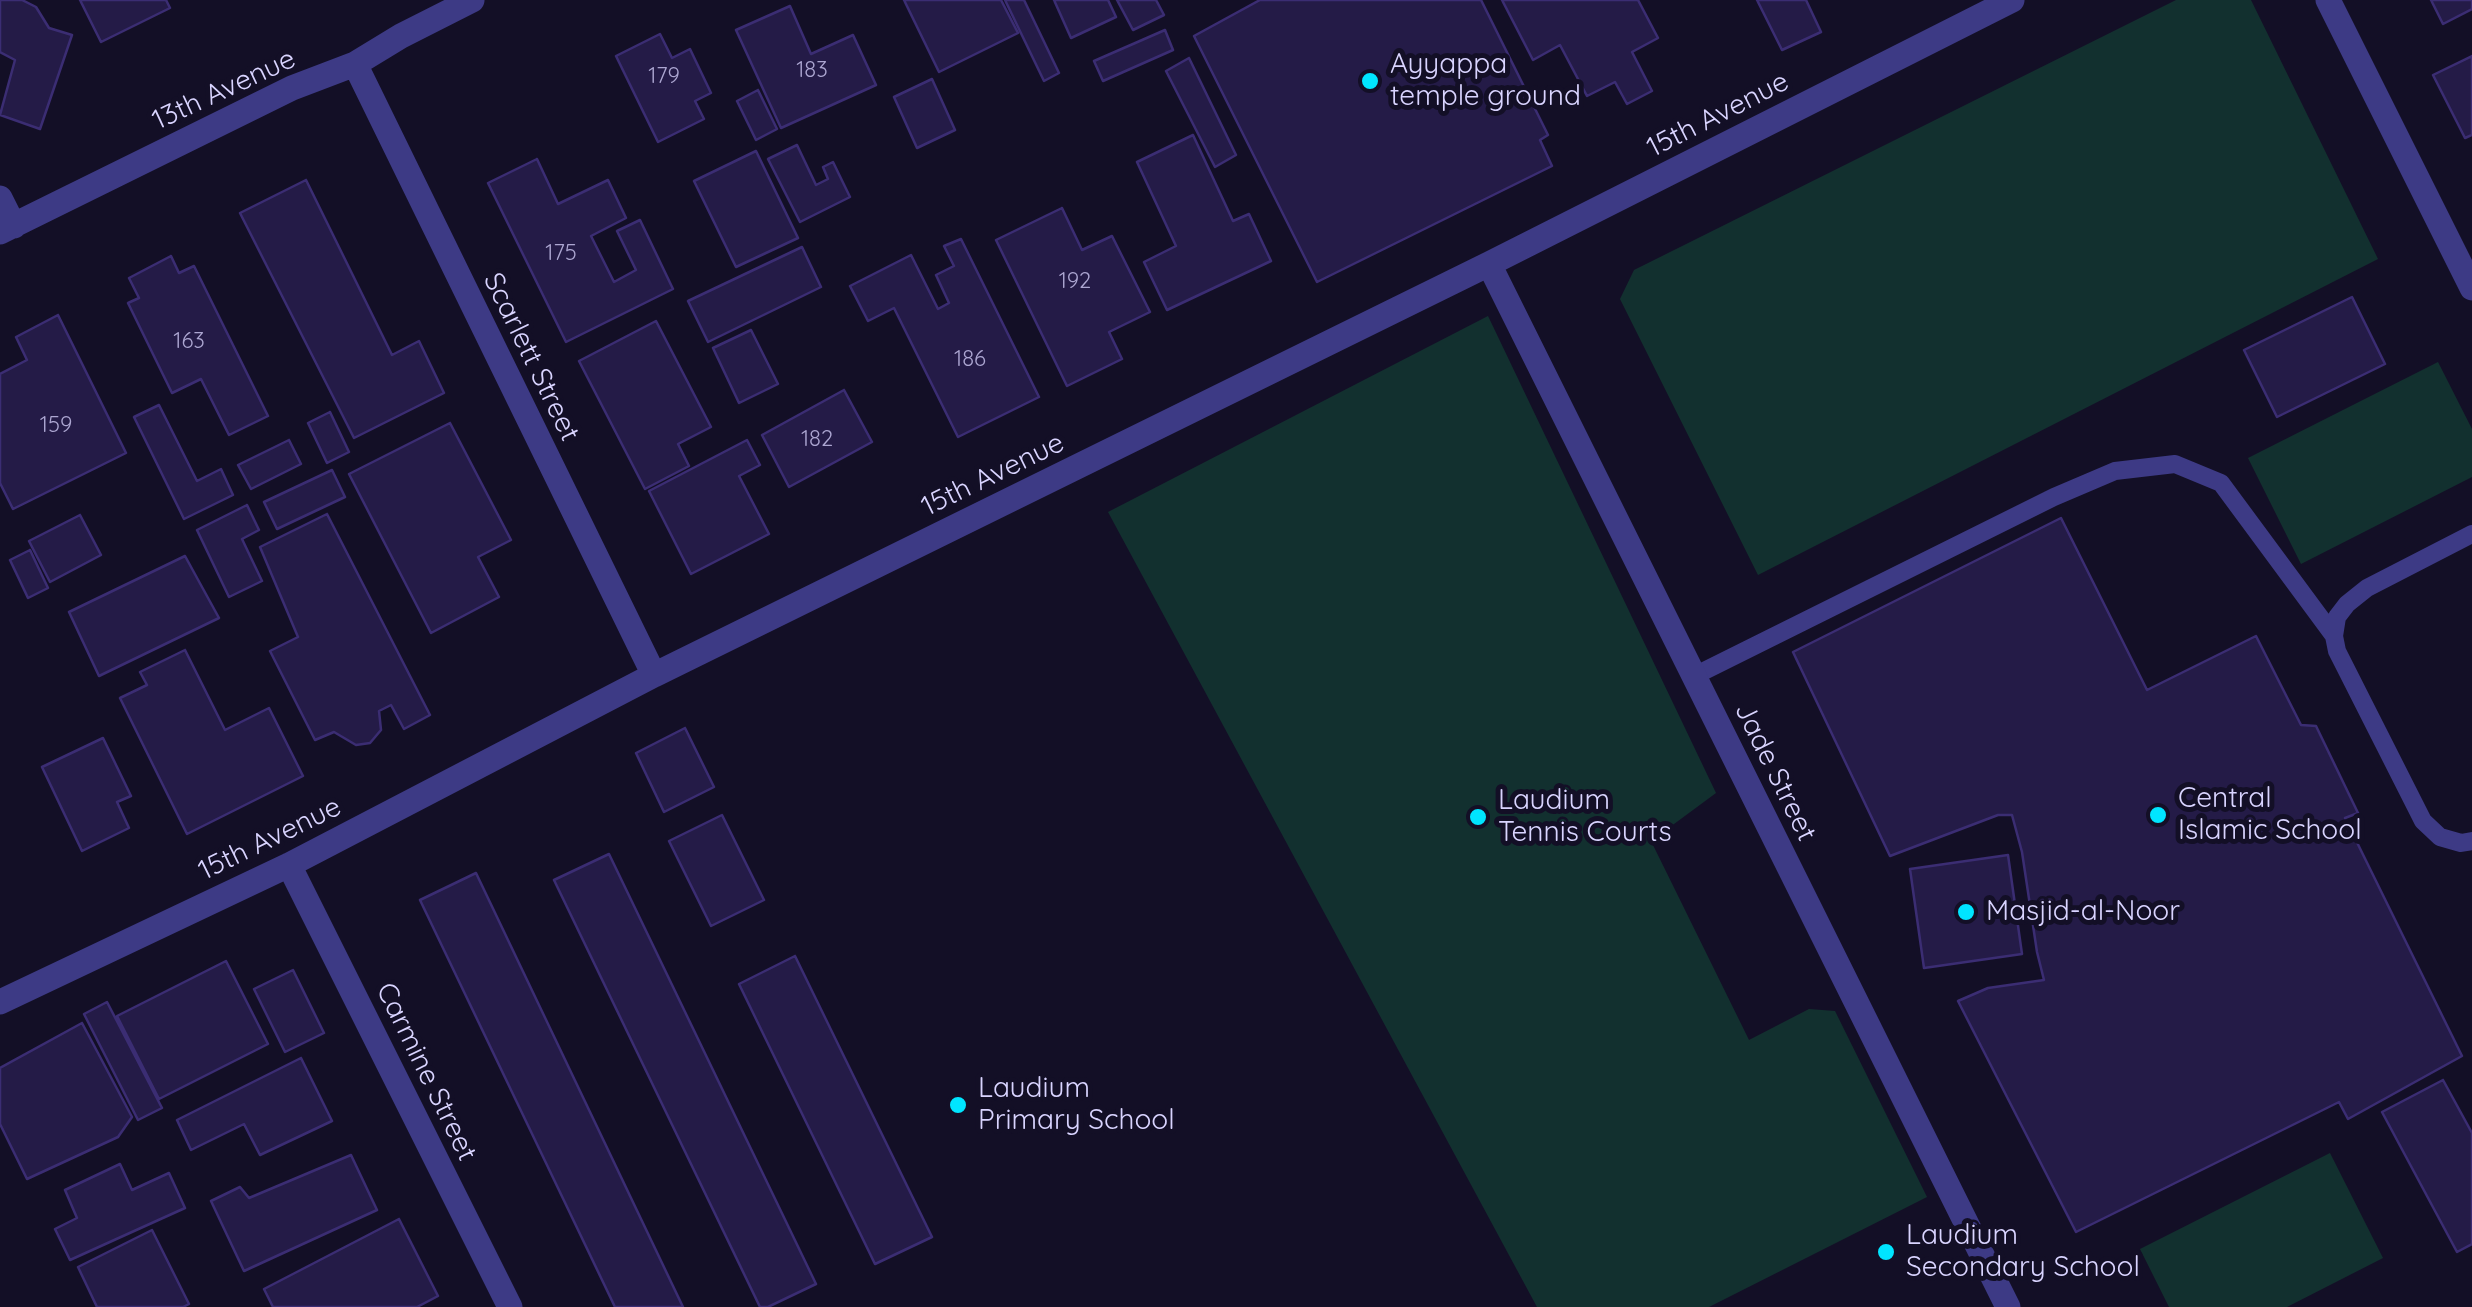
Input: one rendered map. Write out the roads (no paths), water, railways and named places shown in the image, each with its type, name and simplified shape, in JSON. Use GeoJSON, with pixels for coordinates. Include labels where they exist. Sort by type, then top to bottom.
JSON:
{"type":"FeatureCollection","features":[{"type":"Feature","properties":{"kind":"street","name":"13th Avenue"},"geometry":{"type":"LineString","coordinates":[[7,229],[292,88],[355,64],[472,0]]}},
{"type":"Feature","properties":{"kind":"street","name":"15th Avenue"},"geometry":{"type":"LineString","coordinates":[[0,1002],[290,864],[654,676],[1489,264],[2012,0]]}},
{"type":"Feature","properties":{"kind":"street"},"geometry":{"type":"LineString","coordinates":[[2328,0],[2472,288]]}},
{"type":"Feature","properties":{"kind":"street","name":"Scarlett Street"},"geometry":{"type":"LineString","coordinates":[[355,64],[654,676]]}},
{"type":"Feature","properties":{"kind":"street"},"geometry":{"type":"LineString","coordinates":[[0,198],[7,229]]}},
{"type":"Feature","properties":{"kind":"street","name":"Jade Street"},"geometry":{"type":"LineString","coordinates":[[1489,264],[2008,1307]]}},
{"type":"Feature","properties":{"kind":"street","name":"Carmine Street"},"geometry":{"type":"LineString","coordinates":[[290,864],[510,1307]]}},
{"type":"Feature","properties":{"kind":"lane"},"geometry":{"type":"LineString","coordinates":[[1694,676],[2054,497],[2115,471],[2174,464],[2221,484],[2334,636]]}},
{"type":"Feature","properties":{"kind":"lane"},"geometry":{"type":"LineString","coordinates":[[2472,534],[2368,588],[2347,604],[2338,617],[2334,636],[2336,651],[2423,821],[2440,837],[2472,842]]}},
{"type":"Feature","properties":{"kind":"place","name":"Ayyappa temple ground"},"geometry":{"type":"Point","coordinates":[1370,81]}},
{"type":"Feature","properties":{"kind":"place","name":"Central Islamic School"},"geometry":{"type":"Point","coordinates":[2158,815]}},
{"type":"Feature","properties":{"kind":"place","name":"Laudium Tennis Courts"},"geometry":{"type":"Point","coordinates":[1478,817]}},
{"type":"Feature","properties":{"kind":"place","name":"Masjid-al-Noor"},"geometry":{"type":"Point","coordinates":[1966,912]}},
{"type":"Feature","properties":{"kind":"place","name":"Laudium Primary School"},"geometry":{"type":"Point","coordinates":[958,1105]}},
{"type":"Feature","properties":{"kind":"place","name":"Laudium Secondary School"},"geometry":{"type":"Point","coordinates":[1886,1252]}}]}
